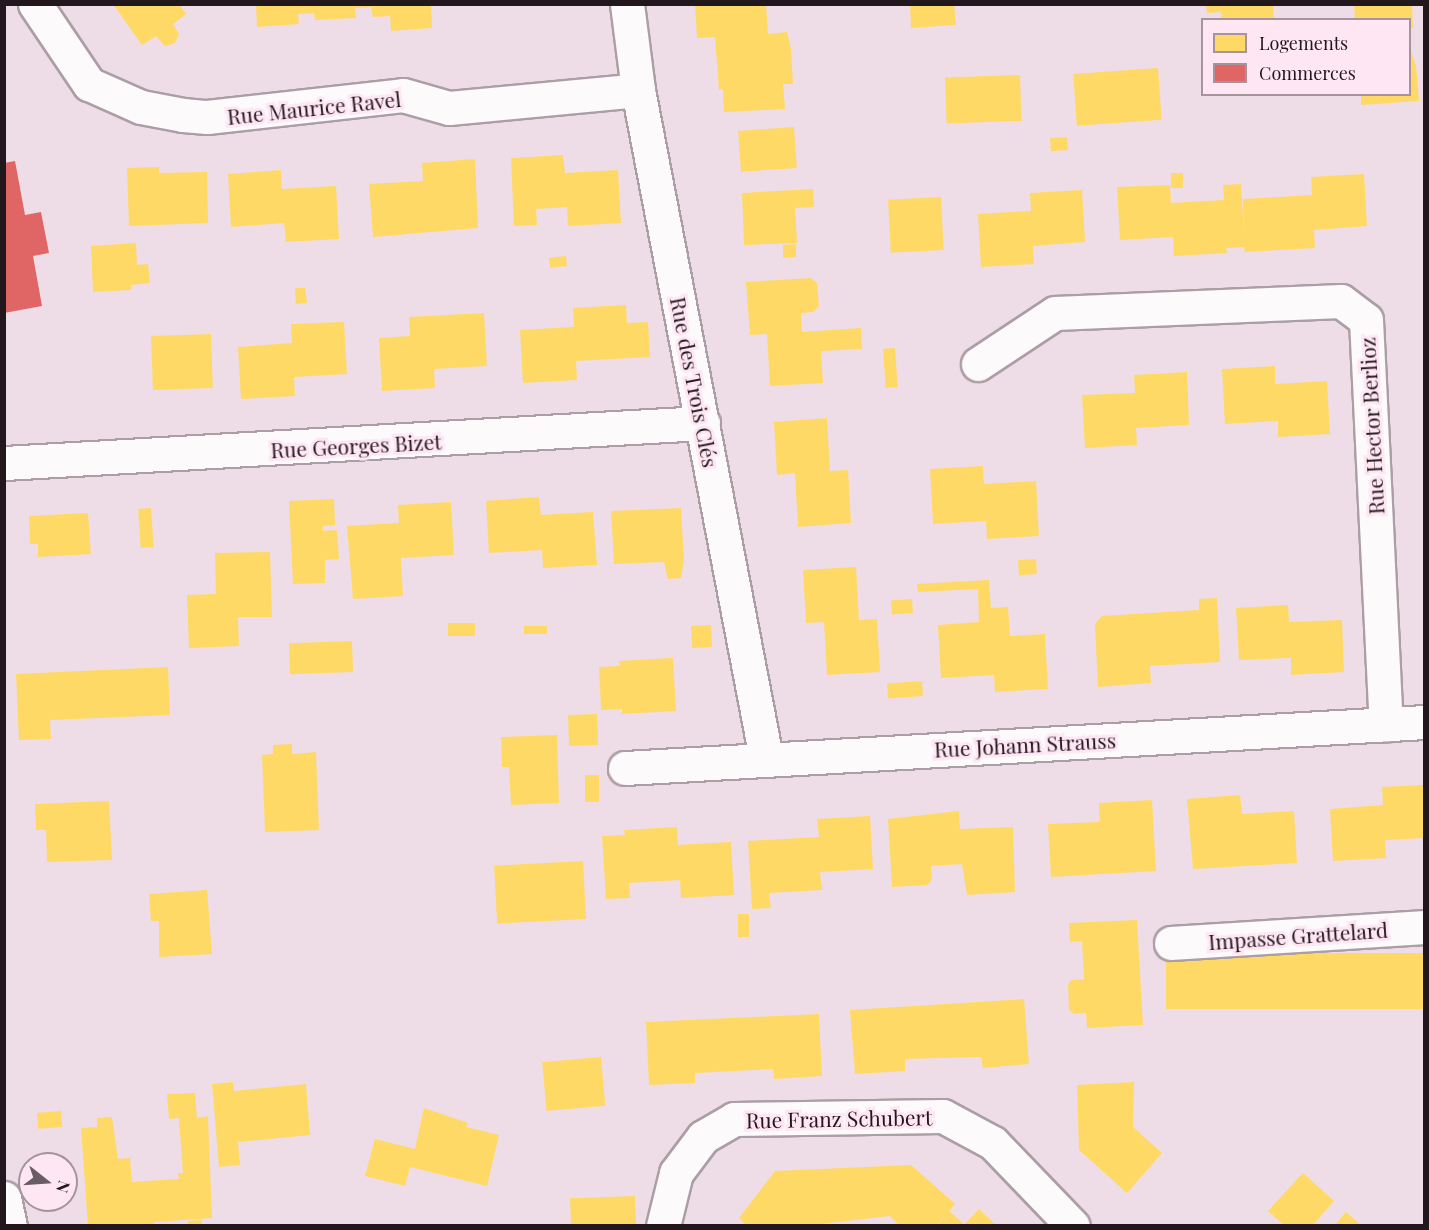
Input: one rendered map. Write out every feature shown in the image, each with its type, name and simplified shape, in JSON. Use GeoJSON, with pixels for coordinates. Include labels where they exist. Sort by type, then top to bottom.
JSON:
{"type":"FeatureCollection","features":[{"type":"Feature","properties":{"kind":"street","name":"Rue Maurice Ravel"},"geometry":{"type":"LineString","coordinates":[[35,4],[89,84],[141,107],[183,115],[207,117],[403,95],[449,108],[639,90]]}},
{"type":"Feature","properties":{"kind":"street","name":"Rue des Trois Clés"},"geometry":{"type":"LineString","coordinates":[[627,4],[639,90],[766,758]]}},
{"type":"Feature","properties":{"kind":"street","name":"Rue Hector Berlioz"},"geometry":{"type":"LineString","coordinates":[[978,364],[1055,314],[1341,301],[1366,320],[1386,725]]}},
{"type":"Feature","properties":{"kind":"street","name":"Rue Georges Bizet"},"geometry":{"type":"LineString","coordinates":[[6,466],[703,423]]}},
{"type":"Feature","properties":{"kind":"street","name":"Rue Johann Strauss"},"geometry":{"type":"LineString","coordinates":[[625,768],[766,758],[1425,722]]}},
{"type":"Feature","properties":{"kind":"street","name":"Impasse Grattelard"},"geometry":{"type":"LineString","coordinates":[[1170,943],[1425,927]]}},
{"type":"Feature","properties":{"kind":"street","name":"Rue Franz Schubert"},"geometry":{"type":"LineString","coordinates":[[663,1226],[676,1173],[703,1137],[734,1119],[943,1116],[993,1143],[1073,1226]]}},
{"type":"Feature","properties":{"kind":"street"},"geometry":{"type":"LineString","coordinates":[[4,1198],[10,1226]]}},
{"type":"Feature","properties":{"kind":"building: Logements"},"geometry":{"type":"Polygon","coordinates":[[[113,4],[179,4],[186,14],[173,24],[179,34],[175,43],[165,46],[156,36],[142,45],[113,4]]]}},
{"type":"Feature","properties":{"kind":"building: Logements"},"geometry":{"type":"Polygon","coordinates":[[[256,4],[431,4],[432,28],[391,31],[390,16],[373,17],[371,7],[355,8],[356,18],[315,20],[314,13],[298,14],[299,24],[257,27],[256,4]]]}},
{"type":"Feature","properties":{"kind":"building: Logements"},"geometry":{"type":"Polygon","coordinates":[[[695,4],[766,4],[768,34],[787,32],[791,49],[793,84],[783,84],[785,109],[724,112],[723,89],[719,90],[715,37],[697,38],[695,4]]]}},
{"type":"Feature","properties":{"kind":"building: Logements"},"geometry":{"type":"Polygon","coordinates":[[[910,4],[954,4],[956,25],[911,28],[910,4]]]}},
{"type":"Feature","properties":{"kind":"building: Logements"},"geometry":{"type":"Polygon","coordinates":[[[1206,4],[1273,4],[1274,18],[1222,18],[1221,12],[1207,13],[1206,4]]]}},
{"type":"Feature","properties":{"kind":"building: Logements"},"geometry":{"type":"Polygon","coordinates":[[[1354,4],[1412,4],[1413,28],[1411,28],[1411,18],[1355,18],[1354,4]]]}},
{"type":"Feature","properties":{"kind":"building: Logements"},"geometry":{"type":"Polygon","coordinates":[[[1411,51],[1416,66],[1419,101],[1361,105],[1361,96],[1411,96],[1411,51]]]}},
{"type":"Feature","properties":{"kind":"building: Logements"},"geometry":{"type":"Polygon","coordinates":[[[1158,68],[1162,120],[1077,126],[1073,74],[1158,68]]]}},
{"type":"Feature","properties":{"kind":"building: Logements"},"geometry":{"type":"Polygon","coordinates":[[[1020,75],[1022,121],[947,124],[945,78],[1020,75]]]}},
{"type":"Feature","properties":{"kind":"building: Logements"},"geometry":{"type":"Polygon","coordinates":[[[794,127],[797,168],[741,172],[738,131],[794,127]]]}},
{"type":"Feature","properties":{"kind":"building: Logements"},"geometry":{"type":"Polygon","coordinates":[[[1067,137],[1068,150],[1051,151],[1050,138],[1067,137]]]}},
{"type":"Feature","properties":{"kind":"building: Logements"},"geometry":{"type":"Polygon","coordinates":[[[563,155],[565,173],[618,170],[621,223],[568,226],[567,207],[536,209],[537,225],[514,226],[511,158],[563,155]]]}},
{"type":"Feature","properties":{"kind":"building: Logements"},"geometry":{"type":"Polygon","coordinates":[[[475,159],[478,228],[373,237],[369,184],[423,181],[422,163],[475,159]]]}},
{"type":"Feature","properties":{"kind":"building: Logements"},"geometry":{"type":"Polygon","coordinates":[[[159,167],[159,173],[207,172],[208,223],[129,226],[127,168],[159,167]]]}},
{"type":"Feature","properties":{"kind":"building: Logements"},"geometry":{"type":"Polygon","coordinates":[[[281,170],[282,189],[336,186],[339,239],[286,242],[284,223],[231,227],[228,174],[281,170]]]}},
{"type":"Feature","properties":{"kind":"building: Logements"},"geometry":{"type":"Polygon","coordinates":[[[1171,173],[1183,173],[1183,188],[1171,188],[1171,173]]]}},
{"type":"Feature","properties":{"kind":"building: Logements"},"geometry":{"type":"Polygon","coordinates":[[[1364,174],[1367,226],[1314,230],[1315,248],[1245,252],[1244,247],[1226,248],[1227,253],[1174,256],[1173,237],[1120,240],[1117,187],[1170,185],[1171,203],[1224,200],[1223,185],[1241,184],[1244,233],[1243,199],[1312,195],[1311,177],[1364,174]]]}},
{"type":"Feature","properties":{"kind":"building: Logements"},"geometry":{"type":"Polygon","coordinates":[[[813,189],[814,207],[795,208],[797,243],[744,245],[742,193],[813,189]]]}},
{"type":"Feature","properties":{"kind":"building: Logements"},"geometry":{"type":"Polygon","coordinates":[[[1082,190],[1085,242],[1033,246],[1034,264],[981,267],[978,214],[1031,211],[1030,193],[1082,190]]]}},
{"type":"Feature","properties":{"kind":"building: Logements"},"geometry":{"type":"Polygon","coordinates":[[[941,197],[944,250],[891,253],[888,200],[941,197]]]}},
{"type":"Feature","properties":{"kind":"building: Logements"},"geometry":{"type":"Polygon","coordinates":[[[136,243],[137,265],[148,264],[150,283],[131,285],[131,290],[93,292],[91,246],[136,243]]]}},
{"type":"Feature","properties":{"kind":"building: Logements"},"geometry":{"type":"Polygon","coordinates":[[[796,244],[796,257],[783,258],[783,245],[796,244]]]}},
{"type":"Feature","properties":{"kind":"building: Logements"},"geometry":{"type":"Polygon","coordinates":[[[566,256],[567,266],[550,268],[549,258],[566,256]]]}},
{"type":"Feature","properties":{"kind":"building: Logements"},"geometry":{"type":"Polygon","coordinates":[[[811,278],[817,283],[819,306],[813,312],[801,313],[802,332],[861,328],[862,349],[821,351],[823,383],[770,386],[767,334],[750,335],[746,282],[811,278]]]}},
{"type":"Feature","properties":{"kind":"building: Logements"},"geometry":{"type":"Polygon","coordinates":[[[295,288],[305,288],[307,303],[296,304],[295,288]]]}},
{"type":"Feature","properties":{"kind":"building: Logements"},"geometry":{"type":"Polygon","coordinates":[[[626,305],[627,323],[648,322],[650,357],[576,361],[577,380],[523,383],[520,330],[574,327],[573,308],[626,305]]]}},
{"type":"Feature","properties":{"kind":"building: Logements"},"geometry":{"type":"Polygon","coordinates":[[[484,313],[487,366],[434,369],[435,388],[382,391],[379,338],[410,336],[409,317],[484,313]]]}},
{"type":"Feature","properties":{"kind":"building: Logements"},"geometry":{"type":"Polygon","coordinates":[[[344,322],[347,374],[294,377],[295,396],[241,399],[238,347],[292,343],[291,324],[344,322]]]}},
{"type":"Feature","properties":{"kind":"building: Logements"},"geometry":{"type":"Polygon","coordinates":[[[211,334],[213,388],[153,390],[151,336],[211,334]]]}},
{"type":"Feature","properties":{"kind":"building: Logements"},"geometry":{"type":"Polygon","coordinates":[[[895,348],[898,387],[886,388],[883,349],[895,348]]]}},
{"type":"Feature","properties":{"kind":"building: Logements"},"geometry":{"type":"Polygon","coordinates":[[[1275,366],[1275,384],[1327,381],[1330,434],[1278,437],[1278,421],[1225,424],[1222,369],[1275,366]]]}},
{"type":"Feature","properties":{"kind":"building: Logements"},"geometry":{"type":"Polygon","coordinates":[[[1187,372],[1189,425],[1136,428],[1137,445],[1085,448],[1082,395],[1135,393],[1134,375],[1187,372]]]}},
{"type":"Feature","properties":{"kind":"building: Logements"},"geometry":{"type":"Polygon","coordinates":[[[827,418],[830,471],[848,470],[851,523],[798,527],[795,473],[777,475],[774,422],[827,418]]]}},
{"type":"Feature","properties":{"kind":"building: Logements"},"geometry":{"type":"Polygon","coordinates":[[[983,466],[984,484],[1036,481],[1039,536],[987,539],[986,521],[933,524],[930,469],[983,466]]]}},
{"type":"Feature","properties":{"kind":"building: Logements"},"geometry":{"type":"Polygon","coordinates":[[[539,497],[541,515],[593,512],[597,565],[543,568],[542,550],[489,553],[486,501],[539,497]]]}},
{"type":"Feature","properties":{"kind":"building: Logements"},"geometry":{"type":"Polygon","coordinates":[[[334,499],[335,525],[323,526],[323,531],[337,530],[339,559],[325,560],[325,583],[293,584],[289,501],[334,499]]]}},
{"type":"Feature","properties":{"kind":"building: Logements"},"geometry":{"type":"Polygon","coordinates":[[[451,502],[454,555],[401,558],[403,596],[353,599],[347,526],[399,523],[398,505],[451,502]]]}},
{"type":"Feature","properties":{"kind":"building: Logements"},"geometry":{"type":"Polygon","coordinates":[[[151,508],[154,547],[141,548],[138,509],[151,508]]]}},
{"type":"Feature","properties":{"kind":"building: Logements"},"geometry":{"type":"Polygon","coordinates":[[[681,508],[684,561],[681,578],[668,579],[664,562],[614,564],[611,511],[681,508]]]}},
{"type":"Feature","properties":{"kind":"building: Logements"},"geometry":{"type":"Polygon","coordinates":[[[88,513],[91,554],[38,557],[38,544],[30,544],[29,516],[88,513]]]}},
{"type":"Feature","properties":{"kind":"building: Logements"},"geometry":{"type":"Polygon","coordinates":[[[270,552],[272,617],[238,617],[239,646],[189,648],[187,595],[216,594],[215,553],[270,552]]]}},
{"type":"Feature","properties":{"kind":"building: Logements"},"geometry":{"type":"Polygon","coordinates":[[[1036,559],[1037,574],[1019,575],[1018,560],[1036,559]]]}},
{"type":"Feature","properties":{"kind":"building: Logements"},"geometry":{"type":"Polygon","coordinates":[[[856,567],[859,620],[877,619],[880,672],[827,675],[824,622],[806,623],[803,570],[856,567]]]}},
{"type":"Feature","properties":{"kind":"building: Logements"},"geometry":{"type":"Polygon","coordinates":[[[989,580],[991,608],[1008,607],[1010,636],[1045,634],[1048,689],[995,692],[994,675],[941,678],[938,625],[979,622],[978,589],[918,592],[917,584],[989,580]]]}},
{"type":"Feature","properties":{"kind":"building: Logements"},"geometry":{"type":"Polygon","coordinates":[[[1217,598],[1220,662],[1150,666],[1151,683],[1098,687],[1095,624],[1102,616],[1199,610],[1199,599],[1217,598]]]}},
{"type":"Feature","properties":{"kind":"building: Logements"},"geometry":{"type":"Polygon","coordinates":[[[912,599],[913,613],[892,614],[891,600],[912,599]]]}},
{"type":"Feature","properties":{"kind":"building: Logements"},"geometry":{"type":"Polygon","coordinates":[[[1288,605],[1289,622],[1342,620],[1344,672],[1291,675],[1291,658],[1239,660],[1236,608],[1288,605]]]}},
{"type":"Feature","properties":{"kind":"building: Logements"},"geometry":{"type":"Polygon","coordinates":[[[448,623],[475,623],[475,636],[448,636],[448,623]]]}},
{"type":"Feature","properties":{"kind":"building: Logements"},"geometry":{"type":"Polygon","coordinates":[[[711,625],[712,647],[692,648],[691,626],[711,625]]]}},
{"type":"Feature","properties":{"kind":"building: Logements"},"geometry":{"type":"Polygon","coordinates":[[[524,626],[547,626],[547,634],[524,634],[524,626]]]}},
{"type":"Feature","properties":{"kind":"building: Logements"},"geometry":{"type":"Polygon","coordinates":[[[352,641],[353,672],[290,674],[289,643],[352,641]]]}},
{"type":"Feature","properties":{"kind":"building: Logements"},"geometry":{"type":"Polygon","coordinates":[[[673,658],[676,711],[622,714],[622,709],[601,710],[599,667],[620,666],[619,661],[673,658]]]}},
{"type":"Feature","properties":{"kind":"building: Logements"},"geometry":{"type":"Polygon","coordinates":[[[168,667],[170,715],[50,720],[51,739],[19,740],[16,674],[168,667]]]}},
{"type":"Feature","properties":{"kind":"building: Logements"},"geometry":{"type":"Polygon","coordinates":[[[922,681],[923,696],[888,698],[887,683],[922,681]]]}},
{"type":"Feature","properties":{"kind":"building: Logements"},"geometry":{"type":"Polygon","coordinates":[[[597,714],[598,745],[569,746],[568,715],[597,714]]]}},
{"type":"Feature","properties":{"kind":"building: Logements"},"geometry":{"type":"Polygon","coordinates":[[[557,735],[559,803],[511,805],[509,767],[502,767],[501,737],[557,735]]]}},
{"type":"Feature","properties":{"kind":"building: Logements"},"geometry":{"type":"Polygon","coordinates":[[[292,744],[292,754],[316,752],[319,830],[265,832],[262,755],[273,754],[273,745],[292,744]]]}},
{"type":"Feature","properties":{"kind":"building: Logements"},"geometry":{"type":"Polygon","coordinates":[[[585,775],[599,775],[599,802],[585,802],[585,775]]]}},
{"type":"Feature","properties":{"kind":"building: Logements"},"geometry":{"type":"Polygon","coordinates":[[[1424,785],[1424,838],[1385,840],[1386,858],[1333,861],[1330,809],[1383,805],[1382,787],[1424,785]]]}},
{"type":"Feature","properties":{"kind":"building: Logements"},"geometry":{"type":"Polygon","coordinates":[[[1240,795],[1242,814],[1294,811],[1297,863],[1193,869],[1187,799],[1240,795]]]}},
{"type":"Feature","properties":{"kind":"building: Logements"},"geometry":{"type":"Polygon","coordinates":[[[1152,800],[1156,871],[1051,877],[1048,824],[1100,822],[1099,803],[1152,800]]]}},
{"type":"Feature","properties":{"kind":"building: Logements"},"geometry":{"type":"Polygon","coordinates":[[[109,801],[112,860],[47,862],[46,830],[36,830],[35,804],[109,801]]]}},
{"type":"Feature","properties":{"kind":"building: Logements"},"geometry":{"type":"Polygon","coordinates":[[[959,811],[960,829],[1013,827],[1015,892],[967,895],[962,864],[931,866],[932,880],[927,885],[892,887],[888,819],[959,811]]]}},
{"type":"Feature","properties":{"kind":"building: Logements"},"geometry":{"type":"Polygon","coordinates":[[[870,816],[873,869],[820,872],[822,890],[769,893],[771,908],[752,909],[748,841],[819,837],[817,819],[870,816]]]}},
{"type":"Feature","properties":{"kind":"building: Logements"},"geometry":{"type":"Polygon","coordinates":[[[677,827],[678,845],[731,842],[734,895],[681,898],[680,880],[629,883],[630,898],[606,899],[602,836],[625,835],[624,830],[677,827]]]}},
{"type":"Feature","properties":{"kind":"building: Logements"},"geometry":{"type":"Polygon","coordinates":[[[583,861],[586,919],[497,924],[494,866],[583,861]]]}},
{"type":"Feature","properties":{"kind":"building: Logements"},"geometry":{"type":"Polygon","coordinates":[[[207,890],[212,954],[159,957],[159,921],[151,921],[149,894],[207,890]]]}},
{"type":"Feature","properties":{"kind":"building: Logements"},"geometry":{"type":"Polygon","coordinates":[[[738,914],[749,914],[749,937],[738,937],[738,914]]]}},
{"type":"Feature","properties":{"kind":"building: Logements"},"geometry":{"type":"Polygon","coordinates":[[[1137,920],[1143,1025],[1087,1028],[1086,1013],[1074,1014],[1069,1010],[1068,984],[1072,980],[1084,979],[1082,941],[1070,942],[1069,923],[1137,920]]]}},
{"type":"Feature","properties":{"kind":"building: Logements"},"geometry":{"type":"Polygon","coordinates":[[[1166,953],[1424,953],[1424,1009],[1166,1009],[1166,953]]]}},
{"type":"Feature","properties":{"kind":"building: Logements"},"geometry":{"type":"Polygon","coordinates":[[[1024,999],[1029,1064],[983,1068],[981,1057],[905,1059],[905,1071],[855,1074],[850,1010],[1024,999]]]}},
{"type":"Feature","properties":{"kind":"building: Logements"},"geometry":{"type":"Polygon","coordinates":[[[819,1014],[822,1076],[774,1079],[773,1069],[695,1073],[695,1083],[649,1085],[646,1022],[819,1014]]]}},
{"type":"Feature","properties":{"kind":"building: Logements"},"geometry":{"type":"Polygon","coordinates":[[[601,1057],[605,1106],[546,1111],[542,1062],[601,1057]]]}},
{"type":"Feature","properties":{"kind":"building: Logements"},"geometry":{"type":"Polygon","coordinates":[[[233,1082],[234,1091],[306,1084],[310,1135],[238,1142],[240,1165],[219,1167],[212,1084],[233,1082]]]}},
{"type":"Feature","properties":{"kind":"building: Logements"},"geometry":{"type":"Polygon","coordinates":[[[1134,1082],[1133,1127],[1162,1153],[1127,1193],[1079,1150],[1077,1085],[1134,1082]]]}},
{"type":"Feature","properties":{"kind":"building: Logements"},"geometry":{"type":"Polygon","coordinates":[[[195,1093],[197,1118],[208,1116],[212,1218],[154,1222],[154,1226],[88,1226],[81,1128],[97,1127],[97,1118],[112,1117],[118,1159],[130,1158],[132,1182],[179,1179],[178,1173],[183,1173],[179,1118],[169,1119],[167,1094],[195,1093]]]}},
{"type":"Feature","properties":{"kind":"building: Logements"},"geometry":{"type":"Polygon","coordinates":[[[424,1108],[468,1123],[466,1127],[499,1135],[487,1186],[410,1167],[405,1186],[365,1176],[375,1139],[415,1149],[424,1108]]]}},
{"type":"Feature","properties":{"kind":"building: Logements"},"geometry":{"type":"Polygon","coordinates":[[[61,1111],[62,1127],[38,1129],[37,1113],[61,1111]]]}},
{"type":"Feature","properties":{"kind":"building: Logements"},"geometry":{"type":"Polygon","coordinates":[[[911,1165],[955,1204],[949,1211],[963,1223],[960,1226],[937,1226],[947,1213],[936,1226],[900,1226],[890,1216],[803,1226],[747,1226],[739,1218],[775,1171],[911,1165]]]}},
{"type":"Feature","properties":{"kind":"building: Logements"},"geometry":{"type":"Polygon","coordinates":[[[1303,1173],[1334,1201],[1312,1226],[1285,1226],[1268,1211],[1303,1173]]]}},
{"type":"Feature","properties":{"kind":"building: Logements"},"geometry":{"type":"Polygon","coordinates":[[[635,1196],[636,1226],[571,1226],[570,1198],[635,1196]]]}},
{"type":"Feature","properties":{"kind":"building: Logements"},"geometry":{"type":"Polygon","coordinates":[[[979,1209],[997,1226],[963,1226],[979,1209]]]}},
{"type":"Feature","properties":{"kind":"building: Logements"},"geometry":{"type":"Polygon","coordinates":[[[1346,1212],[1362,1226],[1334,1226],[1346,1212]]]}},
{"type":"Feature","properties":{"kind":"building: Logements"},"geometry":{"type":"Polygon","coordinates":[[[202,1220],[202,1226],[188,1226],[188,1221],[202,1220]]]}},
{"type":"Feature","properties":{"kind":"building: Commerces"},"geometry":{"type":"Polygon","coordinates":[[[15,161],[25,215],[41,212],[49,253],[33,256],[42,306],[4,313],[4,163],[15,161]]]}}]}
